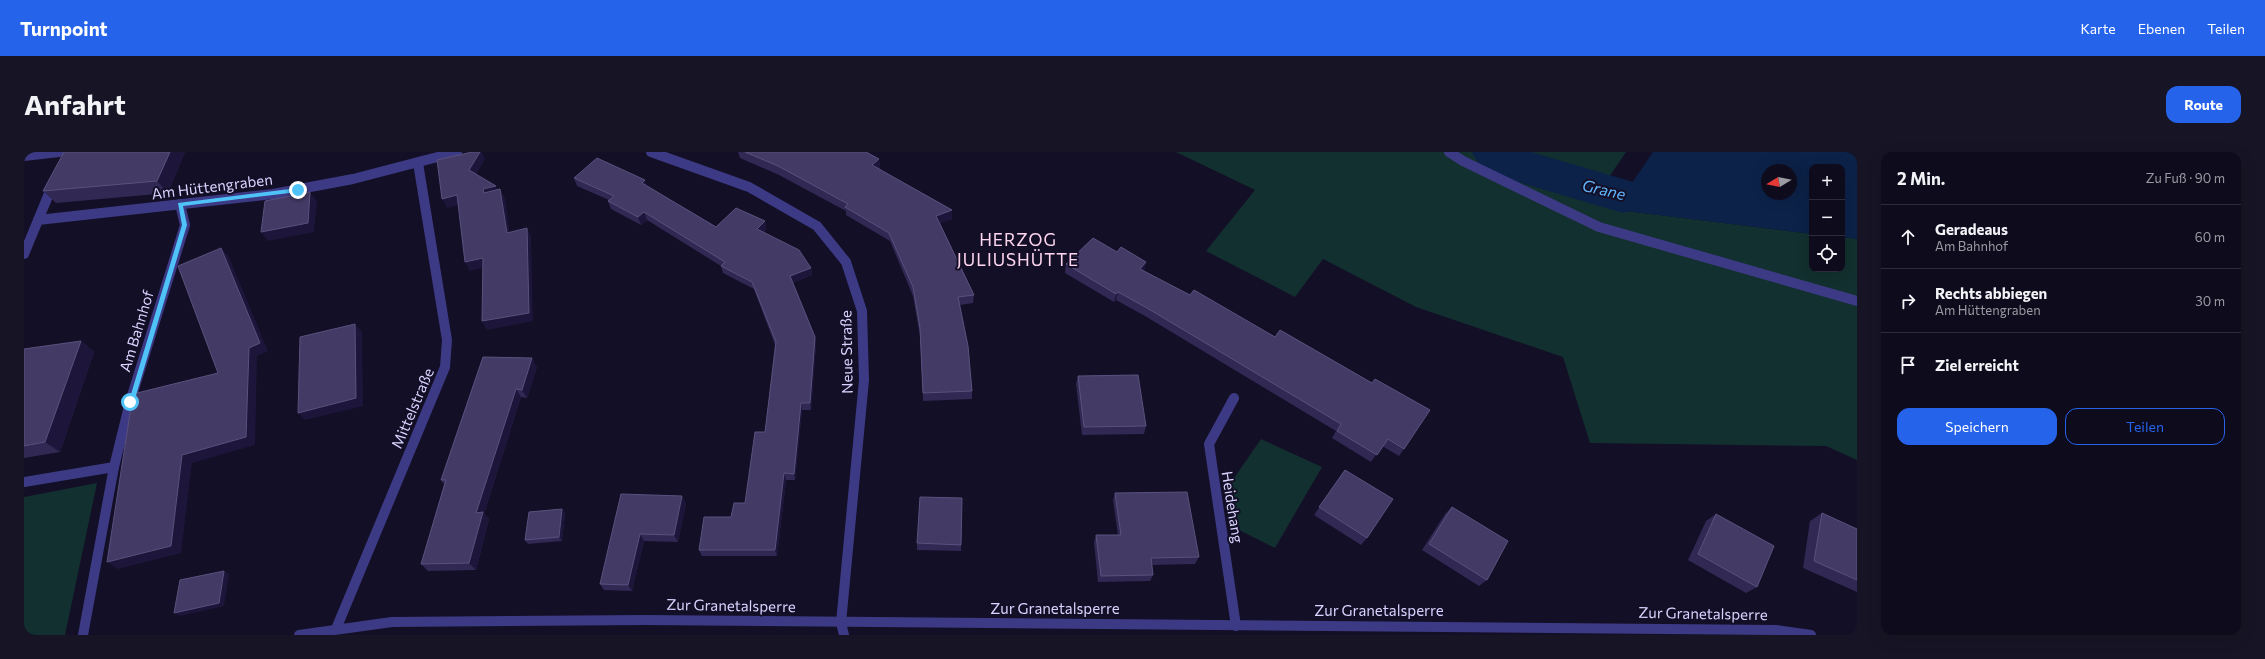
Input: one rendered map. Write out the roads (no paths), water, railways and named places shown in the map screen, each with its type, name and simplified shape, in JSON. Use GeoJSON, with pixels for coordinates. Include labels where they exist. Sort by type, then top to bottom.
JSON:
{"type":"FeatureCollection","features":[{"type":"Feature","properties":{"kind":"street","name":"Am Hüttengraben"},"geometry":{"type":"LineString","coordinates":[[38,220],[246,198],[298,190],[457,152]]}},
{"type":"Feature","properties":{"kind":"street","name":"Neue Straße"},"geometry":{"type":"LineString","coordinates":[[651,152],[749,187],[817,226],[846,262],[862,311],[864,380],[840,623]]}},
{"type":"Feature","properties":{"kind":"street"},"geometry":{"type":"LineString","coordinates":[[1449,152],[1463,161],[1599,227],[1857,301]]}},
{"type":"Feature","properties":{"kind":"street"},"geometry":{"type":"LineString","coordinates":[[24,156],[63,154]]}},
{"type":"Feature","properties":{"kind":"street","name":"Mittelstraße"},"geometry":{"type":"LineString","coordinates":[[336,629],[445,367],[447,340],[423,159]]}},
{"type":"Feature","properties":{"kind":"street"},"geometry":{"type":"LineString","coordinates":[[24,254],[57,172]]}},
{"type":"Feature","properties":{"kind":"street","name":"Am Bahnhof"},"geometry":{"type":"LineString","coordinates":[[83,635],[114,467],[130,402],[184,225],[180,204]]}},
{"type":"Feature","properties":{"kind":"street","name":"Heidehang"},"geometry":{"type":"LineString","coordinates":[[1234,398],[1209,444],[1236,626]]}},
{"type":"Feature","properties":{"kind":"street"},"geometry":{"type":"LineString","coordinates":[[24,482],[114,467]]}},
{"type":"Feature","properties":{"kind":"street","name":"Zur Granetalsperre"},"geometry":{"type":"LineString","coordinates":[[299,635],[392,622],[645,620],[840,623],[1776,630],[1811,635]]}},
{"type":"Feature","properties":{"kind":"street"},"geometry":{"type":"LineString","coordinates":[[840,623],[844,635]]}},
{"type":"Feature","properties":{"kind":"water"},"geometry":{"type":"Polygon","coordinates":[[[1653,152],[1857,152],[1857,239],[1845,237],[1845,164],[1809,164],[1809,234],[1618,210],[1623,196],[1653,152]]]}},
{"type":"Feature","properties":{"kind":"waterway","name":"Grane"},"geometry":{"type":"LineString","coordinates":[[1495,152],[1508,162],[1623,196]]}},
{"type":"Feature","properties":{"kind":"district","name":"HERZOG JULIUSHÜTTE"},"geometry":{"type":"Point","coordinates":[1018,249]}}]}
